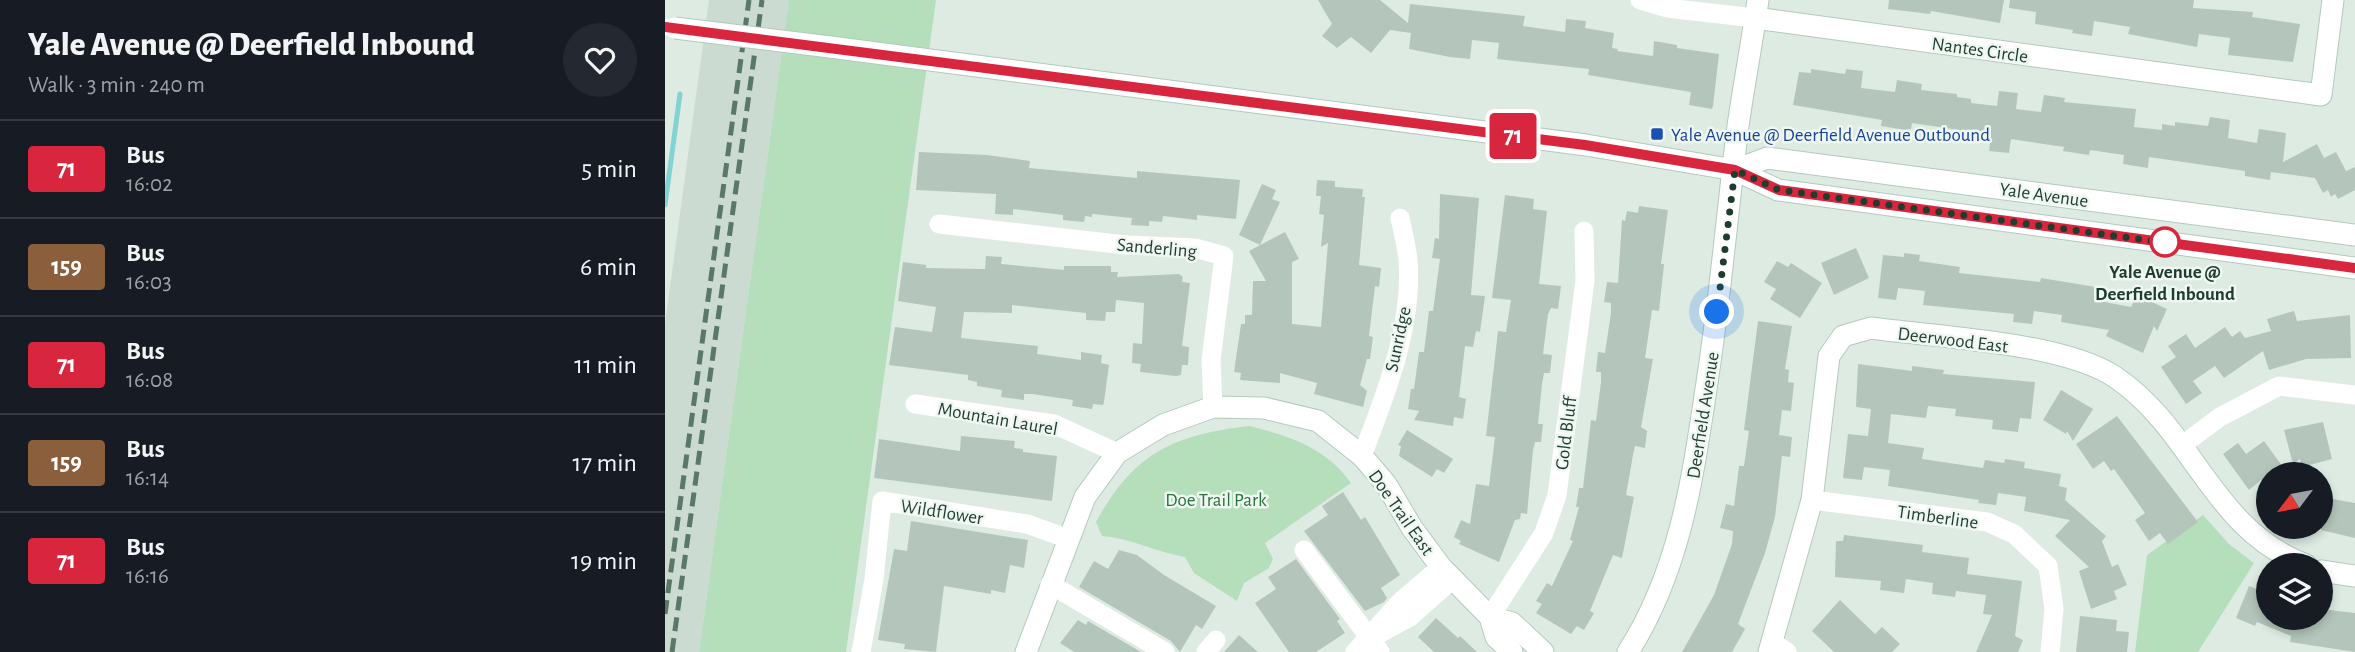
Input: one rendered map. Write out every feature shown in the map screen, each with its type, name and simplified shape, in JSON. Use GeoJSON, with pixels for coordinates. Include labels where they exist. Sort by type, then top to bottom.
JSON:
{"type":"FeatureCollection","features":[{"type":"Feature","properties":{"kind":"street","name":"Nantes Circle"},"geometry":{"type":"LineString","coordinates":[[1640,0],[1667,8],[1757,9],[2321,95],[2333,0]]}},
{"type":"Feature","properties":{"kind":"street","name":"Deerfield Avenue"},"geometry":{"type":"LineString","coordinates":[[1628,652],[1648,621],[1668,576],[1684,518],[1716,324],[1738,127],[1757,9]]}},
{"type":"Feature","properties":{"kind":"street","name":"Yale Avenue"},"geometry":{"type":"LineString","coordinates":[[670,27],[1574,144],[1735,170],[1779,190],[2355,268]]}},
{"type":"Feature","properties":{"kind":"street","name":"Yale Avenue"},"geometry":{"type":"LineString","coordinates":[[1735,170],[1767,158],[2355,235]]}},
{"type":"Feature","properties":{"kind":"street","name":"Sunridge"},"geometry":{"type":"LineString","coordinates":[[1362,456],[1380,409],[1404,324],[1408,261],[1400,218]]}},
{"type":"Feature","properties":{"kind":"street","name":"Sanderling"},"geometry":{"type":"LineString","coordinates":[[939,224],[1126,245],[1195,248],[1224,256],[1211,360],[1213,407]]}},
{"type":"Feature","properties":{"kind":"street","name":"Gold Bluff"},"geometry":{"type":"LineString","coordinates":[[1490,617],[1544,533],[1557,495],[1585,281],[1584,231]]}},
{"type":"Feature","properties":{"kind":"street"},"geometry":{"type":"LineString","coordinates":[[2334,265],[2355,260]]}},
{"type":"Feature","properties":{"kind":"street","name":"Deerwood East"},"geometry":{"type":"LineString","coordinates":[[1777,649],[1812,500],[1829,356],[1843,336],[1856,330],[1871,328],[2039,350],[2083,362],[2114,376],[2152,407],[2241,526],[2276,553]]}},
{"type":"Feature","properties":{"kind":"street"},"geometry":{"type":"LineString","coordinates":[[2181,446],[2220,416],[2279,386],[2355,395]]}},
{"type":"Feature","properties":{"kind":"street","name":"Mountain Laurel"},"geometry":{"type":"LineString","coordinates":[[915,404],[1054,424],[1117,453]]}},
{"type":"Feature","properties":{"kind":"street","name":"Doe Trail East"},"geometry":{"type":"LineString","coordinates":[[1026,652],[1050,584],[1086,497],[1117,453],[1163,425],[1213,407],[1264,408],[1318,421],[1362,456],[1386,484],[1412,528],[1447,573],[1490,617],[1496,637],[1512,652]]}},
{"type":"Feature","properties":{"kind":"street","name":"Timberline"},"geometry":{"type":"LineString","coordinates":[[1812,500],[1987,522],[2014,534],[2048,566],[2054,609],[2050,652]]}},
{"type":"Feature","properties":{"kind":"street","name":"Wildflower"},"geometry":{"type":"LineString","coordinates":[[861,652],[874,579],[882,501],[1027,524],[1069,539]]}},
{"type":"Feature","properties":{"kind":"street"},"geometry":{"type":"LineString","coordinates":[[1304,550],[1368,648],[1410,617],[1447,573]]}},
{"type":"Feature","properties":{"kind":"street"},"geometry":{"type":"LineString","coordinates":[[2333,573],[2355,576]]}},
{"type":"Feature","properties":{"kind":"street"},"geometry":{"type":"LineString","coordinates":[[1050,584],[1165,652]]}},
{"type":"Feature","properties":{"kind":"street","name":"Doe Trail East"},"geometry":{"type":"LineString","coordinates":[[1490,617],[1513,623],[1543,652]]}},
{"type":"Feature","properties":{"kind":"shaded area"},"geometry":{"type":"Polygon","coordinates":[[[709,0],[789,0],[699,652],[665,652],[665,324],[709,0]]]}},
{"type":"Feature","properties":{"kind":"green space"},"geometry":{"type":"Polygon","coordinates":[[[789,0],[936,0],[846,652],[699,652],[789,0]]]}},
{"type":"Feature","properties":{"kind":"green space","name":"Doe Trail Park"},"geometry":{"type":"Polygon","coordinates":[[[1249,426],[1293,439],[1319,452],[1351,483],[1265,543],[1273,559],[1269,568],[1244,583],[1237,601],[1194,573],[1185,557],[1123,539],[1102,536],[1096,522],[1110,498],[1141,464],[1177,442],[1198,435],[1249,426]]]}},
{"type":"Feature","properties":{"kind":"green space"},"geometry":{"type":"Polygon","coordinates":[[[2203,515],[2229,544],[2254,563],[2198,652],[2135,652],[2147,555],[2203,515]]]}},
{"type":"Feature","properties":{"kind":"building"},"geometry":{"type":"Polygon","coordinates":[[[1318,0],[1380,0],[1408,23],[1410,4],[1525,16],[1523,26],[1565,32],[1566,19],[1586,21],[1585,28],[1614,33],[1612,48],[1618,49],[1617,51],[1653,56],[1654,41],[1677,45],[1677,48],[1719,54],[1713,106],[1712,109],[1689,105],[1691,92],[1588,75],[1589,69],[1497,59],[1499,43],[1472,40],[1470,59],[1450,57],[1409,49],[1411,33],[1390,30],[1371,53],[1351,37],[1337,48],[1322,36],[1332,24],[1318,0]]]}},
{"type":"Feature","properties":{"kind":"building"},"geometry":{"type":"Polygon","coordinates":[[[1889,0],[2004,0],[2000,23],[1931,11],[1930,14],[1888,9],[1889,0]]]}},
{"type":"Feature","properties":{"kind":"building"},"geometry":{"type":"Polygon","coordinates":[[[2010,0],[2194,0],[2193,8],[2253,12],[2252,17],[2300,24],[2293,62],[2228,55],[2230,38],[2199,34],[2197,47],[2128,34],[2130,27],[2094,21],[2092,36],[2072,33],[2073,30],[2035,24],[2036,12],[2009,8],[2010,0]]]}},
{"type":"Feature","properties":{"kind":"building"},"geometry":{"type":"Polygon","coordinates":[[[1811,69],[1845,74],[1846,69],[1863,71],[1861,88],[1895,92],[1897,80],[1922,84],[1921,90],[1957,94],[1957,97],[1971,99],[1971,103],[1997,106],[1999,91],[2018,93],[2016,109],[2041,112],[2044,95],[2065,98],[2064,102],[2136,109],[2134,127],[2162,130],[2162,124],[2175,126],[2175,122],[2208,126],[2210,117],[2230,120],[2228,138],[2257,143],[2259,129],[2286,133],[2283,162],[2317,144],[2324,158],[2336,152],[2346,171],[2355,167],[2355,190],[2338,199],[2335,194],[2331,197],[2328,190],[2323,193],[2315,178],[2271,172],[2270,180],[2245,176],[2245,171],[2149,157],[2148,168],[2123,164],[2124,155],[2090,150],[2089,155],[2063,151],[2064,147],[2011,139],[2009,153],[1989,151],[1991,136],[1980,133],[1912,123],[1911,129],[1906,130],[1881,126],[1882,120],[1793,105],[1799,72],[1811,73],[1811,69]]]}},
{"type":"Feature","properties":{"kind":"building"},"geometry":{"type":"Polygon","coordinates":[[[919,152],[987,155],[1030,161],[1029,168],[1137,178],[1137,171],[1240,180],[1236,219],[1197,215],[1197,220],[1163,216],[1162,222],[1149,221],[1149,226],[1131,225],[1132,218],[1092,214],[1092,217],[1085,216],[1084,222],[1063,220],[1063,215],[1013,209],[1013,215],[995,214],[996,194],[916,190],[919,152]]]}},
{"type":"Feature","properties":{"kind":"building"},"geometry":{"type":"Polygon","coordinates":[[[1317,180],[1335,181],[1335,187],[1363,189],[1362,197],[1365,197],[1359,265],[1381,268],[1379,287],[1375,286],[1369,336],[1373,337],[1370,359],[1367,359],[1360,385],[1367,391],[1363,407],[1314,394],[1317,383],[1280,373],[1280,383],[1240,380],[1241,373],[1234,372],[1241,324],[1245,324],[1245,315],[1252,315],[1253,281],[1266,281],[1249,251],[1285,232],[1299,259],[1292,262],[1292,324],[1321,327],[1328,243],[1321,247],[1324,215],[1319,214],[1321,196],[1316,196],[1317,180]]]}},
{"type":"Feature","properties":{"kind":"building"},"geometry":{"type":"Polygon","coordinates":[[[1262,184],[1276,190],[1272,199],[1280,202],[1260,245],[1239,235],[1262,184]]]}},
{"type":"Feature","properties":{"kind":"building"},"geometry":{"type":"Polygon","coordinates":[[[1440,194],[1479,198],[1471,295],[1485,296],[1480,332],[1476,331],[1473,347],[1465,346],[1459,397],[1466,399],[1463,419],[1454,417],[1453,426],[1414,420],[1419,411],[1408,409],[1411,389],[1414,389],[1419,352],[1424,352],[1429,311],[1433,311],[1440,259],[1432,258],[1435,238],[1439,239],[1440,194]]]}},
{"type":"Feature","properties":{"kind":"building"},"geometry":{"type":"Polygon","coordinates":[[[1505,195],[1534,199],[1533,209],[1547,211],[1539,284],[1561,286],[1558,309],[1551,308],[1548,314],[1543,354],[1552,355],[1550,373],[1544,373],[1542,384],[1538,424],[1543,424],[1541,442],[1535,442],[1533,450],[1527,514],[1521,513],[1520,519],[1515,520],[1499,562],[1459,544],[1461,541],[1454,537],[1461,520],[1470,524],[1476,484],[1489,486],[1495,437],[1486,436],[1498,331],[1506,332],[1511,300],[1492,298],[1505,195]]]}},
{"type":"Feature","properties":{"kind":"building"},"geometry":{"type":"Polygon","coordinates":[[[1639,206],[1668,210],[1661,264],[1664,264],[1659,311],[1652,310],[1645,358],[1653,359],[1641,427],[1647,431],[1645,448],[1635,446],[1633,455],[1626,495],[1634,497],[1622,558],[1613,555],[1590,611],[1594,613],[1584,630],[1577,626],[1571,634],[1536,613],[1542,604],[1536,601],[1547,583],[1552,586],[1573,541],[1570,540],[1579,507],[1576,507],[1579,488],[1583,488],[1591,420],[1596,421],[1601,382],[1601,372],[1596,372],[1598,352],[1605,353],[1611,313],[1611,303],[1604,302],[1607,282],[1618,283],[1622,220],[1625,221],[1627,211],[1638,213],[1639,206]]]}},
{"type":"Feature","properties":{"kind":"building"},"geometry":{"type":"Polygon","coordinates":[[[1856,248],[1869,278],[1834,295],[1821,263],[1856,248]]]}},
{"type":"Feature","properties":{"kind":"building"},"geometry":{"type":"Polygon","coordinates":[[[1904,253],[1920,255],[1919,261],[1960,267],[1959,273],[2040,282],[2041,278],[2096,287],[2094,300],[2131,307],[2137,295],[2167,309],[2157,331],[2154,326],[2143,353],[2106,336],[2109,330],[2061,322],[2062,315],[2034,311],[2032,324],[2013,322],[2014,314],[1923,305],[1925,291],[1898,288],[1896,300],[1878,298],[1883,255],[1904,257],[1904,253]]]}},
{"type":"Feature","properties":{"kind":"building"},"geometry":{"type":"Polygon","coordinates":[[[986,256],[1002,257],[1001,264],[1064,270],[1064,266],[1111,266],[1111,272],[1118,272],[1117,277],[1179,274],[1183,277],[1182,282],[1190,283],[1182,346],[1189,347],[1188,365],[1182,365],[1181,375],[1176,376],[1140,372],[1141,364],[1132,363],[1133,343],[1142,344],[1144,303],[1116,300],[1115,312],[1106,312],[1105,321],[1086,320],[1086,313],[1012,305],[1012,313],[964,312],[961,338],[1038,346],[1037,354],[1081,360],[1081,352],[1102,355],[1101,363],[1109,365],[1104,402],[1103,405],[1093,404],[1092,409],[1072,406],[1073,400],[1032,394],[1024,394],[1024,400],[1001,397],[1002,390],[977,386],[977,382],[968,380],[968,375],[889,365],[895,327],[932,332],[936,307],[898,301],[903,262],[926,265],[926,268],[985,269],[986,256]]]}},
{"type":"Feature","properties":{"kind":"building"},"geometry":{"type":"Polygon","coordinates":[[[1777,261],[1788,267],[1791,263],[1822,283],[1800,318],[1770,299],[1776,289],[1764,282],[1777,261]]]}},
{"type":"Feature","properties":{"kind":"building"},"geometry":{"type":"Polygon","coordinates":[[[2294,311],[2297,321],[2350,315],[2351,358],[2306,359],[2269,370],[2263,351],[2224,378],[2215,366],[2193,381],[2202,393],[2186,404],[2161,367],[2176,357],[2168,346],[2186,334],[2195,348],[2225,327],[2232,337],[2240,331],[2245,338],[2271,331],[2267,319],[2294,311]]]}},
{"type":"Feature","properties":{"kind":"building"},"geometry":{"type":"Polygon","coordinates":[[[1758,321],[1792,326],[1785,369],[1789,370],[1788,382],[1794,383],[1791,411],[1782,410],[1779,435],[1792,437],[1790,457],[1782,456],[1775,517],[1765,553],[1738,624],[1745,629],[1732,652],[1682,652],[1714,595],[1732,544],[1733,531],[1720,528],[1726,504],[1734,506],[1739,466],[1744,466],[1749,431],[1744,430],[1758,321]]]}},
{"type":"Feature","properties":{"kind":"building"},"geometry":{"type":"Polygon","coordinates":[[[1858,364],[1912,371],[1912,366],[1944,370],[1943,374],[2035,382],[2031,419],[2020,418],[2018,432],[1992,429],[1993,420],[1955,416],[1956,409],[1928,406],[1926,418],[1891,414],[1888,443],[1924,448],[1922,459],[1983,468],[1985,460],[2004,463],[2005,459],[2025,462],[2024,468],[2061,474],[2059,486],[2067,488],[2065,500],[2106,536],[2102,541],[2112,567],[2118,564],[2127,585],[2114,591],[2117,599],[2091,609],[2079,571],[2089,567],[2055,536],[2070,520],[2024,511],[2026,497],[1998,493],[1996,505],[1978,503],[1979,500],[1888,486],[1890,470],[1864,467],[1862,480],[1843,478],[1848,434],[1868,436],[1871,409],[1856,407],[1858,364]]]}},
{"type":"Feature","properties":{"kind":"building"},"geometry":{"type":"Polygon","coordinates":[[[2061,390],[2093,409],[2073,441],[2067,431],[2066,434],[2043,420],[2061,390]]]}},
{"type":"Feature","properties":{"kind":"building"},"geometry":{"type":"Polygon","coordinates":[[[2117,416],[2198,522],[2168,544],[2160,533],[2149,541],[2135,520],[2145,513],[2114,469],[2111,471],[2104,461],[2093,469],[2076,444],[2117,416]]]}},
{"type":"Feature","properties":{"kind":"building"},"geometry":{"type":"Polygon","coordinates":[[[2323,422],[2332,459],[2301,462],[2300,459],[2292,462],[2284,430],[2323,422]]]}},
{"type":"Feature","properties":{"kind":"building"},"geometry":{"type":"Polygon","coordinates":[[[1407,430],[1453,459],[1444,473],[1437,469],[1432,477],[1399,456],[1401,446],[1398,445],[1407,430]]]}},
{"type":"Feature","properties":{"kind":"building"},"geometry":{"type":"Polygon","coordinates":[[[961,436],[1015,441],[1014,448],[1023,449],[1023,452],[1057,456],[1052,501],[874,478],[879,439],[960,451],[961,436]]]}},
{"type":"Feature","properties":{"kind":"building"},"geometry":{"type":"Polygon","coordinates":[[[2264,441],[2279,462],[2256,462],[2256,484],[2249,490],[2223,454],[2238,443],[2246,454],[2264,441]]]}},
{"type":"Feature","properties":{"kind":"building"},"geometry":{"type":"Polygon","coordinates":[[[1343,492],[1361,520],[1365,517],[1400,575],[1381,588],[1387,598],[1384,602],[1365,611],[1304,531],[1328,515],[1322,506],[1343,492]]]}},
{"type":"Feature","properties":{"kind":"building"},"geometry":{"type":"Polygon","coordinates":[[[2333,499],[2355,503],[2355,538],[2333,533],[2333,499]]]}},
{"type":"Feature","properties":{"kind":"building"},"geometry":{"type":"Polygon","coordinates":[[[911,521],[1028,540],[1024,568],[1010,565],[1005,593],[991,590],[991,594],[944,586],[936,652],[904,649],[905,644],[878,640],[894,549],[907,551],[911,521]]]}},
{"type":"Feature","properties":{"kind":"building"},"geometry":{"type":"Polygon","coordinates":[[[1844,535],[1923,545],[1922,552],[1969,558],[1967,574],[2022,581],[2015,636],[2023,640],[2018,652],[1976,652],[1992,615],[1983,614],[1986,595],[1956,591],[1955,597],[1932,594],[1933,583],[1906,579],[1904,593],[1880,590],[1881,581],[1835,577],[1836,541],[1843,541],[1844,535]]]}},
{"type":"Feature","properties":{"kind":"building"},"geometry":{"type":"Polygon","coordinates":[[[1119,550],[1137,555],[1164,575],[1216,606],[1202,629],[1196,625],[1180,652],[1171,641],[1079,587],[1094,561],[1108,569],[1119,550]]]}},
{"type":"Feature","properties":{"kind":"building"},"geometry":{"type":"Polygon","coordinates":[[[1296,559],[1340,619],[1337,621],[1345,633],[1316,652],[1289,652],[1255,603],[1276,589],[1268,577],[1296,559]]]}},
{"type":"Feature","properties":{"kind":"building"},"geometry":{"type":"Polygon","coordinates":[[[2249,586],[2256,589],[2255,626],[2236,618],[2249,586]]]}},
{"type":"Feature","properties":{"kind":"building"},"geometry":{"type":"Polygon","coordinates":[[[1840,600],[1875,634],[1882,627],[1900,644],[1892,652],[1834,652],[1812,631],[1840,600]]]}},
{"type":"Feature","properties":{"kind":"building"},"geometry":{"type":"Polygon","coordinates":[[[2333,610],[2355,613],[2355,652],[2290,642],[2291,636],[2276,630],[2333,630],[2333,610]]]}},
{"type":"Feature","properties":{"kind":"building"},"geometry":{"type":"Polygon","coordinates":[[[2080,616],[2117,620],[2116,631],[2129,632],[2127,652],[2076,652],[2080,616]]]}},
{"type":"Feature","properties":{"kind":"building"},"geometry":{"type":"Polygon","coordinates":[[[1436,618],[1477,652],[1434,652],[1418,637],[1436,618]]]}},
{"type":"Feature","properties":{"kind":"building"},"geometry":{"type":"Polygon","coordinates":[[[1078,620],[1086,625],[1088,621],[1141,652],[1074,652],[1060,643],[1078,620]]]}},
{"type":"Feature","properties":{"kind":"building"},"geometry":{"type":"Polygon","coordinates":[[[1239,635],[1258,652],[1224,652],[1239,635]]]}},
{"type":"Feature","properties":{"kind":"waterway"},"geometry":{"type":"LineString","coordinates":[[665,205],[680,94]]}},
{"type":"Feature","properties":{"kind":"railway"},"geometry":{"type":"LineString","coordinates":[[665,614],[749,0]]}},
{"type":"Feature","properties":{"kind":"railway"},"geometry":{"type":"LineString","coordinates":[[672,652],[762,0]]}},
{"type":"Feature","properties":{"kind":"bus line","name":"71"},"geometry":{"type":"LineString","coordinates":[[665,27],[1585,145],[1735,170],[1779,190],[2355,268]]}},
{"type":"Feature","properties":{"kind":"place","name":"Yale Avenue @ Deerfield Avenue Outbound"},"geometry":{"type":"Point","coordinates":[1657,134]}},
{"type":"Feature","properties":{"kind":"place","name":"Yale Avenue @ Deerfield Inbound"},"geometry":{"type":"Point","coordinates":[2165,242]}},
{"type":"Feature","properties":{"kind":"route"},"geometry":{"type":"LineString","coordinates":[[1717,312],[1735,170],[1779,190],[2175,244],[2165,242]]}}]}
